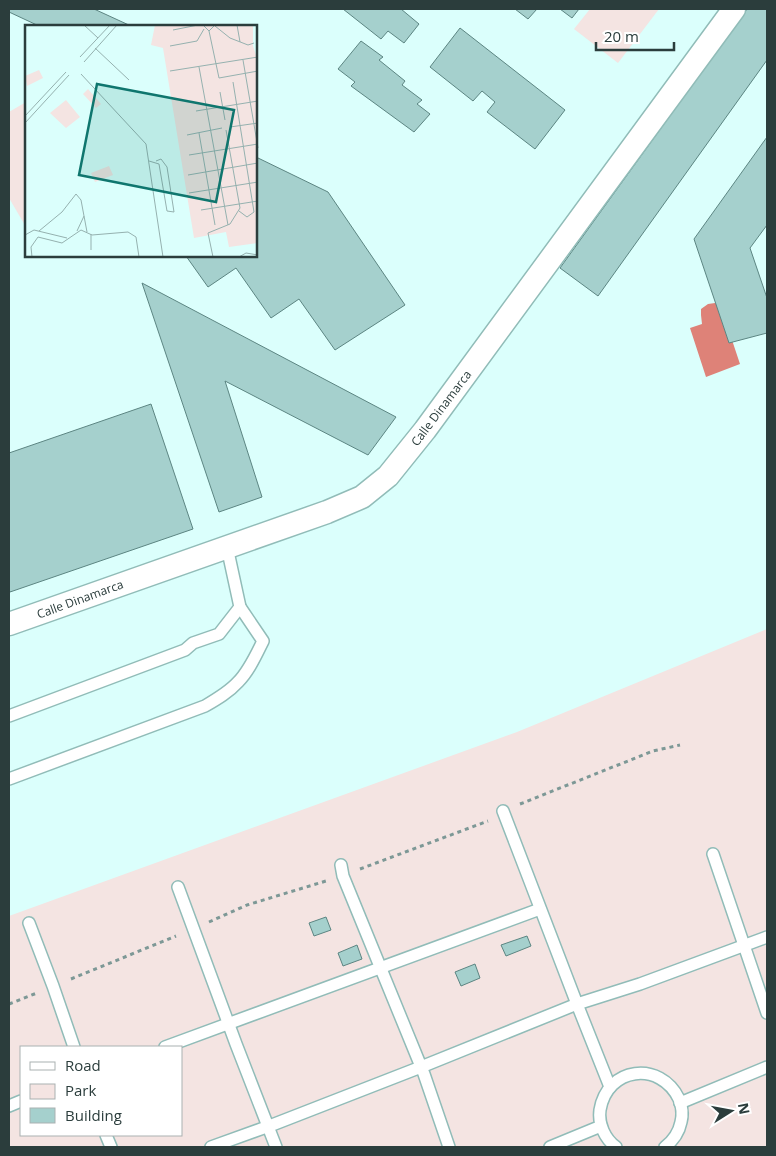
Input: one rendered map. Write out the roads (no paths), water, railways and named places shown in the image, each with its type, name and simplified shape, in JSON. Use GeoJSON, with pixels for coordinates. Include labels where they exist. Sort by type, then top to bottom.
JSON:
{"type":"FeatureCollection","features":[{"type":"Feature","properties":{"kind":"street","name":"Calle Dinamarca"},"geometry":{"type":"LineString","coordinates":[[9,624],[326,512],[362,497],[388,476],[431,422],[734,9]]}},
{"type":"Feature","properties":{"kind":"lane"},"geometry":{"type":"LineString","coordinates":[[9,779],[205,706],[224,695],[238,682],[253,662],[263,641],[240,607],[227,547]]}},
{"type":"Feature","properties":{"kind":"lane"},"geometry":{"type":"LineString","coordinates":[[9,716],[185,650],[193,643],[219,634],[240,607]]}},
{"type":"Feature","properties":{"kind":"lane"},"geometry":{"type":"LineString","coordinates":[[504,813],[610,1087]]}},
{"type":"Feature","properties":{"kind":"lane"},"geometry":{"type":"LineString","coordinates":[[712,854],[767,1013]]}},
{"type":"Feature","properties":{"kind":"lane"},"geometry":{"type":"LineString","coordinates":[[342,870],[421,1067],[450,1147]]}},
{"type":"Feature","properties":{"kind":"lane"},"geometry":{"type":"LineString","coordinates":[[178,887],[228,1024],[276,1147]]}},
{"type":"Feature","properties":{"kind":"lane"},"geometry":{"type":"LineString","coordinates":[[168,1046],[540,909]]}},
{"type":"Feature","properties":{"kind":"lane"},"geometry":{"type":"LineString","coordinates":[[29,923],[74,1046]]}},
{"type":"Feature","properties":{"kind":"lane"},"geometry":{"type":"LineString","coordinates":[[211,1147],[268,1127],[577,1004],[640,984],[767,937]]}},
{"type":"Feature","properties":{"kind":"lane"},"geometry":{"type":"LineString","coordinates":[[680,1103],[767,1067]]}},
{"type":"Feature","properties":{"kind":"lane"},"geometry":{"type":"LineString","coordinates":[[616,1147],[606,1136],[601,1126],[600,1112],[603,1099],[610,1087],[619,1079],[631,1074],[644,1073],[656,1076],[667,1082],[675,1092],[680,1103],[682,1117],[679,1131],[666,1147]]}},
{"type":"Feature","properties":{"kind":"lane"},"geometry":{"type":"LineString","coordinates":[[550,1147],[601,1126]]}}]}
